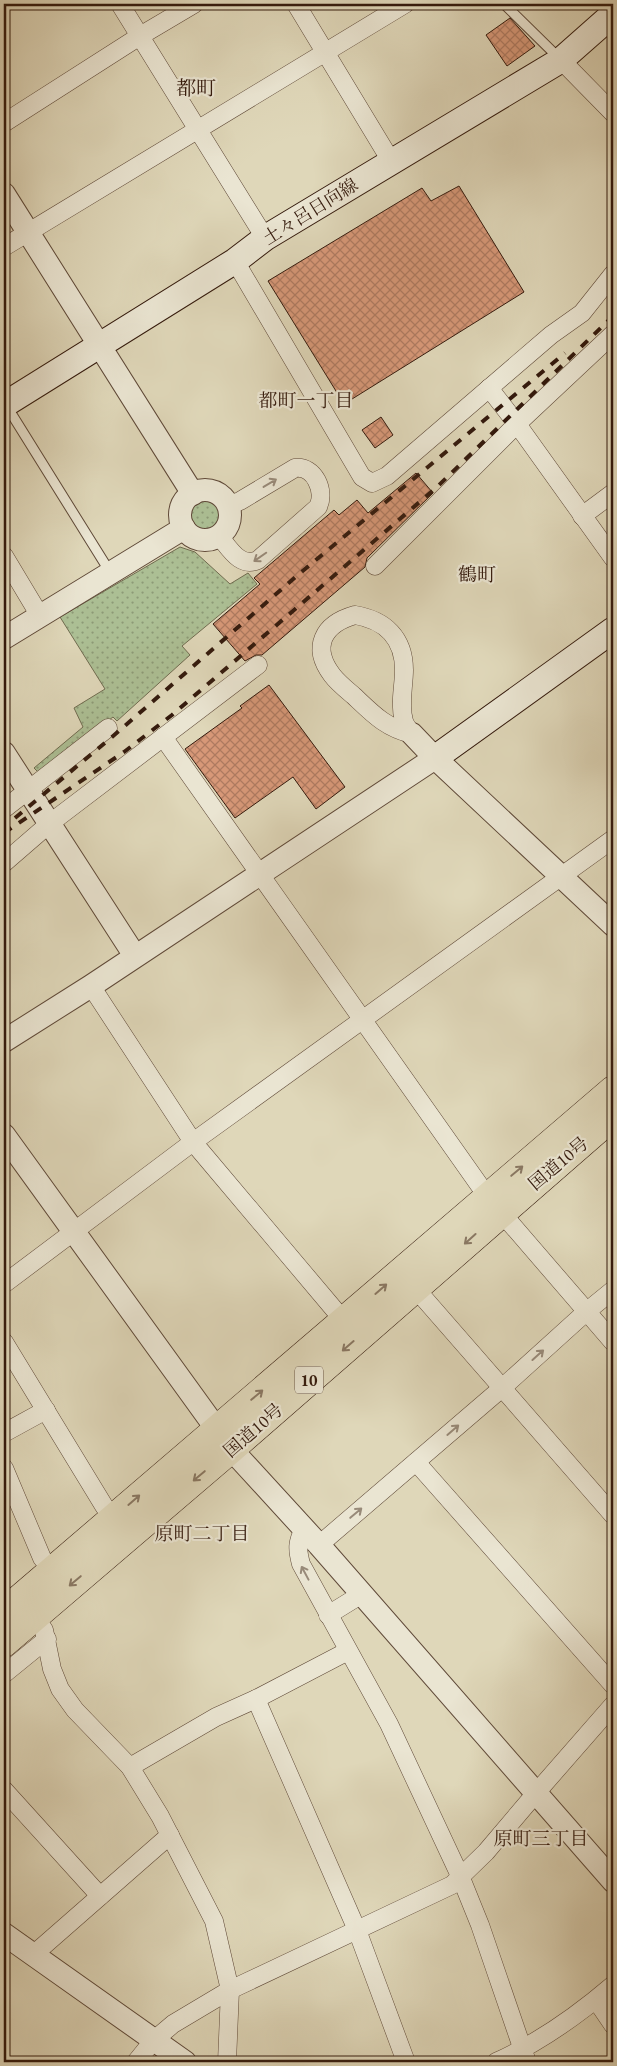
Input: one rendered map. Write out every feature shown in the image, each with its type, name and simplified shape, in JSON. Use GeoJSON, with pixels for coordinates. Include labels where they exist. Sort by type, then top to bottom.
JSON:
{"type":"FeatureCollection","features":[{"type":"Feature","properties":{"kind":"highway","name":"国道10号"},"geometry":{"type":"LineString","coordinates":[[4,1612],[113,1518],[224,1439],[415,1288],[494,1204],[613,1090]]}},
{"type":"Feature","properties":{"kind":"highway","name":"国道10号"},"geometry":{"type":"LineString","coordinates":[[4,1643],[40,1628],[224,1439],[344,1320],[494,1204],[613,1116]]}},
{"type":"Feature","properties":{"kind":"main road","name":"土々呂日向線"},"geometry":{"type":"LineString","coordinates":[[4,404],[98,344],[235,261],[265,238],[561,60],[613,14]]}},
{"type":"Feature","properties":{"kind":"main road"},"geometry":{"type":"LineString","coordinates":[[435,758],[613,630]]}},
{"type":"Feature","properties":{"kind":"street"},"geometry":{"type":"LineString","coordinates":[[120,4],[265,238]]}},
{"type":"Feature","properties":{"kind":"street"},"geometry":{"type":"LineString","coordinates":[[4,123],[140,36],[194,4]]}},
{"type":"Feature","properties":{"kind":"street"},"geometry":{"type":"LineString","coordinates":[[296,4],[391,161]]}},
{"type":"Feature","properties":{"kind":"street"},"geometry":{"type":"LineString","coordinates":[[4,247],[405,4]]}},
{"type":"Feature","properties":{"kind":"street"},"geometry":{"type":"LineString","coordinates":[[561,60],[613,113]]}},
{"type":"Feature","properties":{"kind":"street"},"geometry":{"type":"LineString","coordinates":[[4,194],[193,494]]}},
{"type":"Feature","properties":{"kind":"street"},"geometry":{"type":"LineString","coordinates":[[235,261],[362,477],[372,483],[387,476],[551,335],[582,313],[613,274]]}},
{"type":"Feature","properties":{"kind":"street"},"geometry":{"type":"LineString","coordinates":[[375,566],[517,424],[611,340]]}},
{"type":"Feature","properties":{"kind":"street"},"geometry":{"type":"LineString","coordinates":[[489,388],[613,558]]}},
{"type":"Feature","properties":{"kind":"street"},"geometry":{"type":"LineString","coordinates":[[218,536],[242,562],[251,563],[258,560],[318,507],[322,500],[322,491],[308,470],[302,467],[294,468],[240,501],[228,506]]}},
{"type":"Feature","properties":{"kind":"street"},"geometry":{"type":"LineString","coordinates":[[206,490],[213,492],[224,500],[228,506],[228,523],[218,536],[211,539],[196,538],[184,528],[180,513],[182,505],[193,494],[206,490]]}},
{"type":"Feature","properties":{"kind":"street"},"geometry":{"type":"LineString","coordinates":[[582,516],[613,493]]}},
{"type":"Feature","properties":{"kind":"street"},"geometry":{"type":"LineString","coordinates":[[4,638],[184,528]]}},
{"type":"Feature","properties":{"kind":"street"},"geometry":{"type":"LineString","coordinates":[[4,556],[40,616]]}},
{"type":"Feature","properties":{"kind":"street"},"geometry":{"type":"LineString","coordinates":[[412,734],[395,730],[382,722],[333,677],[324,663],[320,650],[322,640],[327,631],[342,618],[354,615],[378,622],[389,630],[398,643],[404,670],[401,706],[404,722],[412,734],[435,758],[613,925]]}},
{"type":"Feature","properties":{"kind":"street"},"geometry":{"type":"LineString","coordinates":[[4,863],[49,824],[258,664]]}},
{"type":"Feature","properties":{"kind":"street"},"geometry":{"type":"LineString","coordinates":[[4,810],[108,728]]}},
{"type":"Feature","properties":{"kind":"street"},"geometry":{"type":"LineString","coordinates":[[163,737],[258,874],[494,1204],[613,1342]]}},
{"type":"Feature","properties":{"kind":"street"},"geometry":{"type":"LineString","coordinates":[[4,753],[136,956]]}},
{"type":"Feature","properties":{"kind":"street"},"geometry":{"type":"LineString","coordinates":[[4,1041],[91,986],[435,758]]}},
{"type":"Feature","properties":{"kind":"street"},"geometry":{"type":"LineString","coordinates":[[4,1284],[193,1142],[613,839]]}},
{"type":"Feature","properties":{"kind":"street"},"geometry":{"type":"LineString","coordinates":[[91,986],[193,1142],[344,1320]]}},
{"type":"Feature","properties":{"kind":"street"},"geometry":{"type":"LineString","coordinates":[[4,1135],[224,1439],[613,1881]]}},
{"type":"Feature","properties":{"kind":"street"},"geometry":{"type":"LineString","coordinates":[[415,1288],[613,1515]]}},
{"type":"Feature","properties":{"kind":"street"},"geometry":{"type":"LineString","coordinates":[[526,2056],[480,1924],[461,1878],[389,1724],[301,1564],[297,1550],[297,1541],[312,1537],[416,1462],[613,1290]]}},
{"type":"Feature","properties":{"kind":"street"},"geometry":{"type":"LineString","coordinates":[[4,1342],[113,1518]]}},
{"type":"Feature","properties":{"kind":"street"},"geometry":{"type":"LineString","coordinates":[[4,1433],[46,1410]]}},
{"type":"Feature","properties":{"kind":"street"},"geometry":{"type":"LineString","coordinates":[[416,1462],[613,1685]]}},
{"type":"Feature","properties":{"kind":"street"},"geometry":{"type":"LineString","coordinates":[[4,1468],[42,1558],[52,1570]]}},
{"type":"Feature","properties":{"kind":"street"},"geometry":{"type":"LineString","coordinates":[[328,1615],[362,1594]]}},
{"type":"Feature","properties":{"kind":"street"},"geometry":{"type":"LineString","coordinates":[[4,1674],[40,1628]]}},
{"type":"Feature","properties":{"kind":"street"},"geometry":{"type":"LineString","coordinates":[[40,1628],[52,1669],[60,1688],[75,1710],[130,1767],[170,1835],[214,1921],[230,1990],[228,2062]]}},
{"type":"Feature","properties":{"kind":"street"},"geometry":{"type":"LineString","coordinates":[[130,1767],[216,1717],[256,1699],[348,1651]]}},
{"type":"Feature","properties":{"kind":"street"},"geometry":{"type":"LineString","coordinates":[[256,1699],[357,1930],[406,2062]]}},
{"type":"Feature","properties":{"kind":"street"},"geometry":{"type":"LineString","coordinates":[[136,2062],[153,2040],[173,2024],[230,1990],[452,1885],[486,1852],[613,1705]]}},
{"type":"Feature","properties":{"kind":"street"},"geometry":{"type":"LineString","coordinates":[[4,1790],[100,1896]]}},
{"type":"Feature","properties":{"kind":"street"},"geometry":{"type":"LineString","coordinates":[[33,1955],[170,1835]]}},
{"type":"Feature","properties":{"kind":"street"},"geometry":{"type":"LineString","coordinates":[[4,1934],[185,2062]]}},
{"type":"Feature","properties":{"kind":"street"},"geometry":{"type":"LineString","coordinates":[[496,2062],[526,2056],[613,1985]]}},
{"type":"Feature","properties":{"kind":"street"},"geometry":{"type":"LineString","coordinates":[[596,2000],[613,2025]]}},
{"type":"Feature","properties":{"kind":"lane"},"geometry":{"type":"LineString","coordinates":[[504,4],[561,60]]}},
{"type":"Feature","properties":{"kind":"lane"},"geometry":{"type":"LineString","coordinates":[[4,404],[110,572]]}},
{"type":"Feature","properties":{"kind":"green space"},"geometry":{"type":"Polygon","coordinates":[[[206,500],[216,505],[221,515],[216,525],[206,530],[196,525],[191,515],[196,505],[206,500]]]}},
{"type":"Feature","properties":{"kind":"green space"},"geometry":{"type":"Polygon","coordinates":[[[180,547],[195,552],[230,584],[248,573],[257,584],[182,646],[190,655],[117,721],[113,717],[39,773],[34,768],[83,727],[74,708],[105,689],[60,617],[180,547]]]}},
{"type":"Feature","properties":{"kind":"building"},"geometry":{"type":"Polygon","coordinates":[[[510,18],[535,46],[507,66],[486,35],[510,18]]]}},
{"type":"Feature","properties":{"kind":"building"},"geometry":{"type":"Polygon","coordinates":[[[459,186],[524,292],[344,404],[268,281],[422,188],[431,201],[459,186]]]}},
{"type":"Feature","properties":{"kind":"building"},"geometry":{"type":"Polygon","coordinates":[[[381,417],[393,435],[375,448],[362,430],[381,417]]]}},
{"type":"Feature","properties":{"kind":"building"},"geometry":{"type":"Polygon","coordinates":[[[416,473],[433,493],[367,558],[365,567],[262,655],[256,655],[245,661],[213,624],[260,584],[254,578],[334,510],[339,515],[357,500],[368,513],[416,473]]]}},
{"type":"Feature","properties":{"kind":"building"},"geometry":{"type":"Polygon","coordinates":[[[269,685],[345,787],[316,809],[293,777],[235,818],[185,749],[242,708],[240,706],[269,685]]]}},
{"type":"Feature","properties":{"kind":"railway"},"geometry":{"type":"LineString","coordinates":[[4,833],[124,752],[172,715],[437,487],[613,316]]}},
{"type":"Feature","properties":{"kind":"railway"},"geometry":{"type":"LineString","coordinates":[[15,818],[112,737],[299,574],[565,353]]}},
{"type":"Feature","properties":{"kind":"district","name":"都町"},"geometry":{"type":"Point","coordinates":[196,88]}},
{"type":"Feature","properties":{"kind":"district","name":"都町一丁目"},"geometry":{"type":"Point","coordinates":[306,400]}},
{"type":"Feature","properties":{"kind":"district","name":"鶴町"},"geometry":{"type":"Point","coordinates":[477,574]}},
{"type":"Feature","properties":{"kind":"district","name":"原町二丁目"},"geometry":{"type":"Point","coordinates":[202,1533]}},
{"type":"Feature","properties":{"kind":"district","name":"原町三丁目"},"geometry":{"type":"Point","coordinates":[541,1838]}}]}
